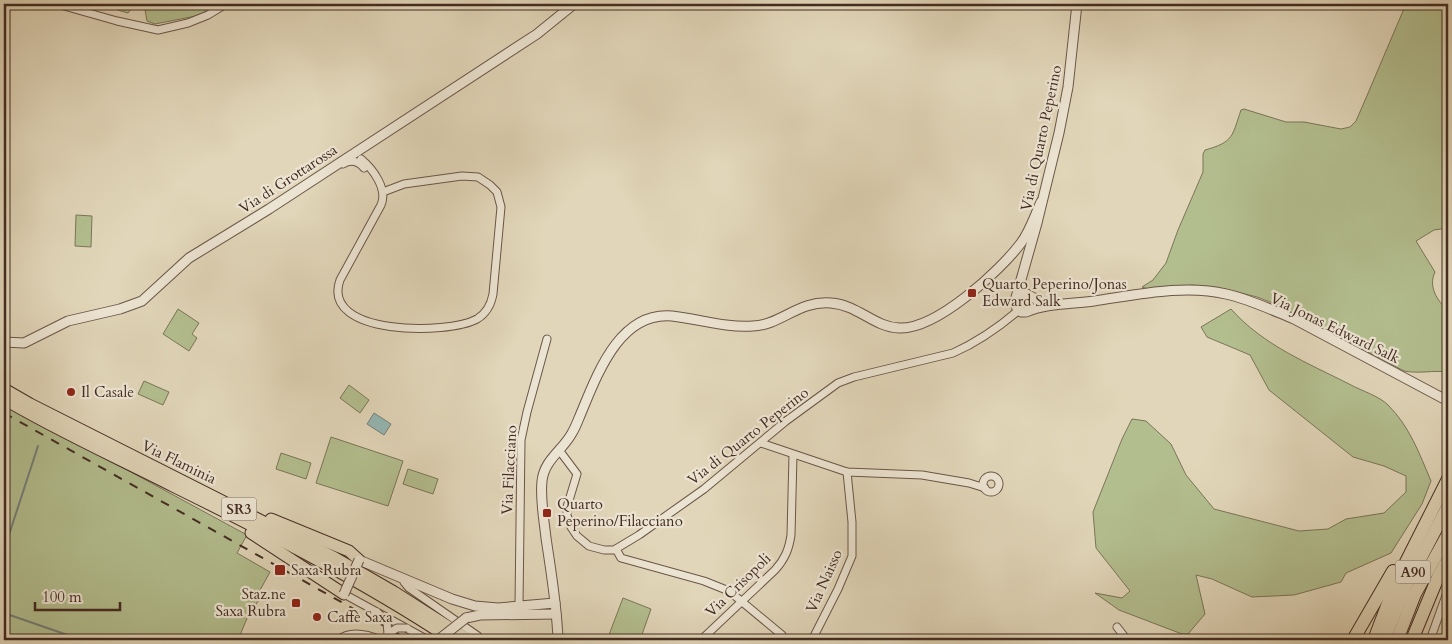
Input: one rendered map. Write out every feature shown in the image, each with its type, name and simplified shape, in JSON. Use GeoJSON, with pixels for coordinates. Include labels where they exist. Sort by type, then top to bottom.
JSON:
{"type":"FeatureCollection","features":[{"type":"Feature","properties":{"kind":"highway","name":"Via Flaminia"},"geometry":{"type":"LineString","coordinates":[[4,389],[372,579],[473,638]]}},
{"type":"Feature","properties":{"kind":"highway","name":"Via Flaminia"},"geometry":{"type":"LineString","coordinates":[[4,399],[339,571],[452,640]]}},
{"type":"Feature","properties":{"kind":"highway"},"geometry":{"type":"LineString","coordinates":[[1353,640],[1446,483]]}},
{"type":"Feature","properties":{"kind":"highway"},"geometry":{"type":"LineString","coordinates":[[1374,640],[1396,580],[1446,483]]}},
{"type":"Feature","properties":{"kind":"highway"},"geometry":{"type":"LineString","coordinates":[[231,505],[287,524],[335,544],[349,551],[359,560]]}},
{"type":"Feature","properties":{"kind":"highway","name":"A90"},"geometry":{"type":"LineString","coordinates":[[1384,640],[1406,586],[1448,506]]}},
{"type":"Feature","properties":{"kind":"highway"},"geometry":{"type":"LineString","coordinates":[[219,510],[280,553],[344,594]]}},
{"type":"Feature","properties":{"kind":"highway","name":"A90"},"geometry":{"type":"LineString","coordinates":[[1397,640],[1415,594],[1448,534]]}},
{"type":"Feature","properties":{"kind":"highway"},"geometry":{"type":"LineString","coordinates":[[1412,640],[1448,559]]}},
{"type":"Feature","properties":{"kind":"highway"},"geometry":{"type":"LineString","coordinates":[[1420,640],[1448,567]]}},
{"type":"Feature","properties":{"kind":"street"},"geometry":{"type":"LineString","coordinates":[[57,4],[158,30],[208,16],[226,4]]}},
{"type":"Feature","properties":{"kind":"street","name":"Via di Grottarossa"},"geometry":{"type":"LineString","coordinates":[[4,342],[20,344],[29,342],[68,322],[120,309],[142,301],[189,258],[320,176],[359,155],[536,34],[574,4]]}},
{"type":"Feature","properties":{"kind":"street","name":"Via di Quarto Peperino"},"geometry":{"type":"LineString","coordinates":[[1016,299],[1059,133],[1068,87],[1077,4]]}},
{"type":"Feature","properties":{"kind":"street"},"geometry":{"type":"LineString","coordinates":[[359,155],[364,167],[382,192]]}},
{"type":"Feature","properties":{"kind":"street"},"geometry":{"type":"LineString","coordinates":[[359,155],[380,184],[382,202],[338,286],[338,296],[343,307],[358,318],[403,328],[446,326],[473,321],[483,314],[491,304],[493,294],[501,207],[497,192],[484,180],[471,176],[404,184],[382,192]]}},
{"type":"Feature","properties":{"kind":"street"},"geometry":{"type":"LineString","coordinates":[[320,176],[349,161],[358,162],[364,167]]}},
{"type":"Feature","properties":{"kind":"street"},"geometry":{"type":"LineString","coordinates":[[558,640],[555,603],[542,513],[542,483],[545,468],[572,434],[596,379],[614,346],[628,330],[644,320],[656,316],[672,316],[736,327],[764,325],[807,305],[830,302],[855,309],[881,324],[898,328],[907,328],[927,322],[984,282],[1006,259],[1025,236],[1041,202]]}},
{"type":"Feature","properties":{"kind":"street"},"geometry":{"type":"LineString","coordinates":[[1016,248],[1030,246]]}},
{"type":"Feature","properties":{"kind":"street"},"geometry":{"type":"LineString","coordinates":[[1006,259],[1018,255],[1027,256]]}},
{"type":"Feature","properties":{"kind":"street"},"geometry":{"type":"LineString","coordinates":[[1022,277],[1024,289],[1030,295],[1034,303],[1031,310],[1025,312],[1018,310],[1016,299],[1021,294],[1030,295]]}},
{"type":"Feature","properties":{"kind":"street","name":"Via Jonas Edward Salk"},"geometry":{"type":"LineString","coordinates":[[1031,310],[1153,293],[1195,290],[1226,294],[1294,319],[1448,401]]}},
{"type":"Feature","properties":{"kind":"street","name":"Via Jonas Edward Salk"},"geometry":{"type":"LineString","coordinates":[[1030,295],[1045,303],[1057,305]]}},
{"type":"Feature","properties":{"kind":"street","name":"Via di Quarto Peperino"},"geometry":{"type":"LineString","coordinates":[[616,549],[704,489],[786,421],[838,383],[854,377],[960,350],[991,333],[1018,310]]}},
{"type":"Feature","properties":{"kind":"street","name":"Via Filacciano"},"geometry":{"type":"LineString","coordinates":[[519,606],[521,440],[526,412],[548,339]]}},
{"type":"Feature","properties":{"kind":"street"},"geometry":{"type":"LineString","coordinates":[[761,443],[847,472],[922,475],[982,486]]}},
{"type":"Feature","properties":{"kind":"street"},"geometry":{"type":"LineString","coordinates":[[559,450],[578,474],[567,507],[569,521],[580,540],[594,548],[608,551],[616,549],[621,558],[704,581],[729,591],[782,635],[785,640]]}},
{"type":"Feature","properties":{"kind":"street","name":"Via Crisopoli"},"geometry":{"type":"LineString","coordinates":[[701,640],[780,565],[788,549],[792,535],[793,455]]}},
{"type":"Feature","properties":{"kind":"street","name":"Via Naisso"},"geometry":{"type":"LineString","coordinates":[[812,640],[852,556],[853,547],[847,472]]}},
{"type":"Feature","properties":{"kind":"street"},"geometry":{"type":"LineString","coordinates":[[428,640],[344,594],[359,560],[452,599],[475,606],[498,608],[555,603]]}},
{"type":"Feature","properties":{"kind":"street"},"geometry":{"type":"LineString","coordinates":[[404,579],[409,588],[473,638]]}},
{"type":"Feature","properties":{"kind":"street"},"geometry":{"type":"LineString","coordinates":[[1430,640],[1448,590]]}},
{"type":"Feature","properties":{"kind":"street"},"geometry":{"type":"LineString","coordinates":[[378,612],[388,622],[384,638]]}},
{"type":"Feature","properties":{"kind":"street"},"geometry":{"type":"LineString","coordinates":[[438,640],[466,618],[480,615],[556,614]]}},
{"type":"Feature","properties":{"kind":"street"},"geometry":{"type":"LineString","coordinates":[[1117,627],[1127,640]]}},
{"type":"Feature","properties":{"kind":"street"},"geometry":{"type":"LineString","coordinates":[[338,640],[344,636],[355,634],[384,638],[397,628],[407,628]]}},
{"type":"Feature","properties":{"kind":"green space"},"geometry":{"type":"Polygon","coordinates":[[[107,4],[135,4],[128,13],[111,8],[107,4]]]}},
{"type":"Feature","properties":{"kind":"green space"},"geometry":{"type":"Polygon","coordinates":[[[144,4],[222,4],[196,16],[155,24],[147,21],[144,4]]]}},
{"type":"Feature","properties":{"kind":"green space"},"geometry":{"type":"Polygon","coordinates":[[[1406,4],[1448,4],[1448,226],[1434,230],[1416,241],[1435,272],[1433,288],[1440,302],[1448,311],[1448,372],[1404,371],[1278,305],[1257,297],[1226,289],[1193,285],[1148,289],[1142,287],[1153,280],[1166,263],[1203,172],[1203,154],[1205,150],[1227,141],[1236,126],[1241,110],[1244,109],[1286,122],[1304,122],[1341,129],[1350,127],[1356,121],[1406,4]]]}},
{"type":"Feature","properties":{"kind":"green space"},"geometry":{"type":"Polygon","coordinates":[[[76,215],[92,216],[91,247],[75,246],[76,215]]]}},
{"type":"Feature","properties":{"kind":"green space"},"geometry":{"type":"Polygon","coordinates":[[[178,309],[199,323],[192,334],[197,338],[189,351],[163,334],[178,309]]]}},
{"type":"Feature","properties":{"kind":"green space"},"geometry":{"type":"Polygon","coordinates":[[[1231,309],[1272,344],[1375,396],[1388,405],[1408,431],[1431,481],[1422,504],[1391,553],[1346,573],[1341,582],[1294,595],[1252,597],[1212,579],[1196,575],[1205,614],[1188,634],[1182,634],[1119,610],[1095,593],[1122,598],[1130,591],[1096,548],[1093,512],[1132,419],[1146,421],[1171,444],[1186,475],[1214,509],[1299,531],[1328,529],[1346,519],[1384,513],[1406,492],[1406,476],[1384,466],[1353,457],[1269,390],[1250,355],[1207,337],[1201,327],[1231,309]]]}},
{"type":"Feature","properties":{"kind":"green space"},"geometry":{"type":"Polygon","coordinates":[[[144,381],[169,392],[163,405],[138,394],[144,381]]]}},
{"type":"Feature","properties":{"kind":"green space"},"geometry":{"type":"Polygon","coordinates":[[[349,385],[369,400],[360,413],[340,398],[349,385]]]}},
{"type":"Feature","properties":{"kind":"green space"},"geometry":{"type":"Polygon","coordinates":[[[4,403],[247,535],[237,553],[270,572],[259,592],[263,594],[248,616],[238,640],[4,640],[4,403]]]}},
{"type":"Feature","properties":{"kind":"green space"},"geometry":{"type":"Polygon","coordinates":[[[331,437],[403,461],[388,506],[316,483],[331,437]]]}},
{"type":"Feature","properties":{"kind":"green space"},"geometry":{"type":"Polygon","coordinates":[[[281,453],[311,463],[306,479],[276,469],[281,453]]]}},
{"type":"Feature","properties":{"kind":"green space"},"geometry":{"type":"Polygon","coordinates":[[[408,469],[438,479],[433,494],[403,484],[408,469]]]}},
{"type":"Feature","properties":{"kind":"green space"},"geometry":{"type":"Polygon","coordinates":[[[623,598],[651,609],[640,640],[607,640],[623,598]]]}},
{"type":"Feature","properties":{"kind":"water"},"geometry":{"type":"Polygon","coordinates":[[[374,413],[391,424],[384,435],[367,424],[374,413]]]}},
{"type":"Feature","properties":{"kind":"waterway"},"geometry":{"type":"LineString","coordinates":[[4,550],[38,446]]}},
{"type":"Feature","properties":{"kind":"waterway"},"geometry":{"type":"LineString","coordinates":[[4,613],[82,640]]}},
{"type":"Feature","properties":{"kind":"railway"},"geometry":{"type":"LineString","coordinates":[[4,413],[409,640]]}},
{"type":"Feature","properties":{"kind":"place","name":"Quarto Peperino/Jonas Edward Salk"},"geometry":{"type":"Point","coordinates":[972,293]}},
{"type":"Feature","properties":{"kind":"place","name":"Il Casale"},"geometry":{"type":"Point","coordinates":[71,392]}},
{"type":"Feature","properties":{"kind":"place","name":"Quarto Peperino/Filacciano"},"geometry":{"type":"Point","coordinates":[547,513]}},
{"type":"Feature","properties":{"kind":"place","name":"Saxa Rubra"},"geometry":{"type":"Point","coordinates":[280,570]}},
{"type":"Feature","properties":{"kind":"place","name":"Staz.ne Saxa Rubra"},"geometry":{"type":"Point","coordinates":[296,603]}},
{"type":"Feature","properties":{"kind":"place","name":"Caffè Saxa"},"geometry":{"type":"Point","coordinates":[317,617]}}]}
